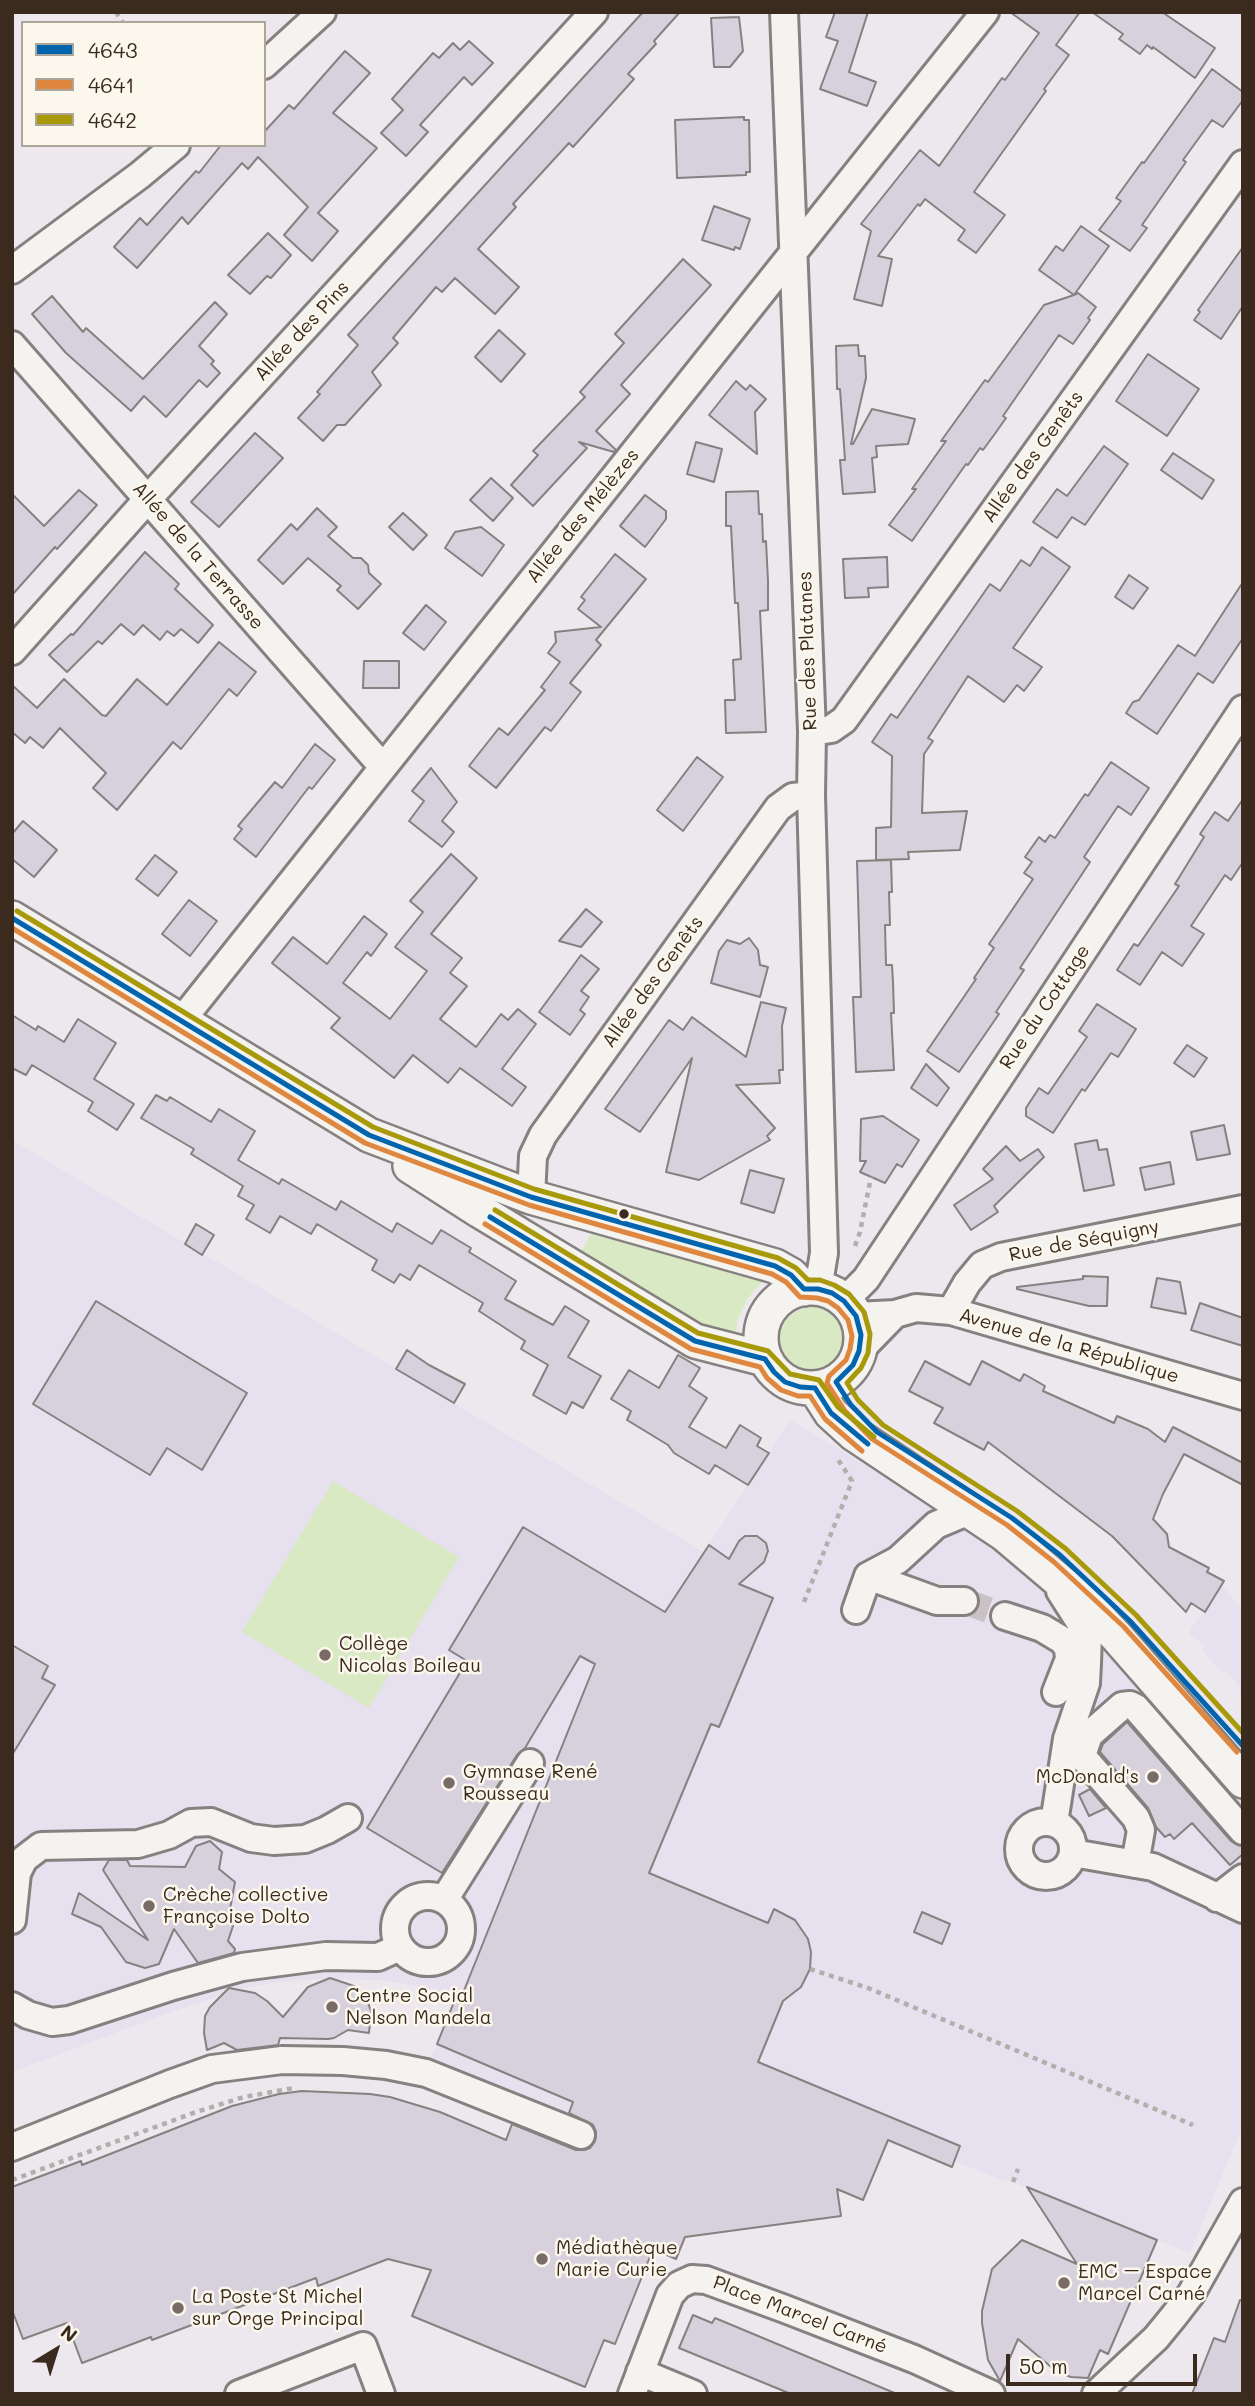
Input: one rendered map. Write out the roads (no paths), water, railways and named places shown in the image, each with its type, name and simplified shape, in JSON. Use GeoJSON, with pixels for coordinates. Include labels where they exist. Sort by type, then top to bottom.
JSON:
{"type":"FeatureCollection","features":[{"type":"Feature","properties":{"kind":"main road"},"geometry":{"type":"LineString","coordinates":[[12,918],[369,1135],[400,1159],[480,1211],[695,1341],[765,1359]]}},
{"type":"Feature","properties":{"kind":"main road"},"geometry":{"type":"LineString","coordinates":[[369,1135],[531,1197],[775,1266],[791,1275],[831,1299],[861,1335],[853,1366],[828,1394]]}},
{"type":"Feature","properties":{"kind":"main road"},"geometry":{"type":"LineString","coordinates":[[831,1299],[783,1298],[768,1314],[762,1329],[761,1344],[765,1359],[774,1372],[785,1382],[828,1394],[851,1405],[877,1432],[1012,1518],[1060,1555],[1094,1585],[1243,1745]]}},
{"type":"Feature","properties":{"kind":"main road"},"geometry":{"type":"LineString","coordinates":[[828,1394],[876,1450],[969,1511],[1047,1568],[1082,1600],[1243,1781]]}},
{"type":"Feature","properties":{"kind":"street"},"geometry":{"type":"LineString","coordinates":[[266,63],[322,12]]}},
{"type":"Feature","properties":{"kind":"street","name":"Allée des Pins"},"geometry":{"type":"LineString","coordinates":[[12,651],[594,12]]}},
{"type":"Feature","properties":{"kind":"street","name":"Rue des Platanes"},"geometry":{"type":"LineString","coordinates":[[784,12],[812,732],[811,795],[824,1253],[831,1299]]}},
{"type":"Feature","properties":{"kind":"street","name":"Allée des Mélèzes"},"geometry":{"type":"LineString","coordinates":[[181,1021],[985,12]]}},
{"type":"Feature","properties":{"kind":"street"},"geometry":{"type":"LineString","coordinates":[[12,271],[174,147]]}},
{"type":"Feature","properties":{"kind":"street","name":"Allée des Genêts"},"geometry":{"type":"LineString","coordinates":[[812,732],[831,730],[844,720],[1243,164]]}},
{"type":"Feature","properties":{"kind":"street","name":"Allée de la Terrasse"},"geometry":{"type":"LineString","coordinates":[[12,345],[383,767]]}},
{"type":"Feature","properties":{"kind":"street","name":"Rue du Cottage"},"geometry":{"type":"LineString","coordinates":[[831,1299],[866,1279],[1243,709]]}},
{"type":"Feature","properties":{"kind":"street","name":"Allée des Genêts"},"geometry":{"type":"LineString","coordinates":[[531,1197],[533,1156],[543,1135],[778,808],[793,797],[811,795]]}},
{"type":"Feature","properties":{"kind":"street","name":"Rue de Séquigny"},"geometry":{"type":"LineString","coordinates":[[951,1311],[982,1265],[1001,1257],[1243,1209]]}},
{"type":"Feature","properties":{"kind":"street","name":"Avenue de la République"},"geometry":{"type":"LineString","coordinates":[[831,1299],[895,1314],[916,1308],[951,1311],[1243,1396]]}},
{"type":"Feature","properties":{"kind":"street"},"geometry":{"type":"LineString","coordinates":[[859,1351],[895,1314]]}},
{"type":"Feature","properties":{"kind":"street"},"geometry":{"type":"LineString","coordinates":[[856,1610],[869,1576],[898,1560],[936,1525],[969,1511]]}},
{"type":"Feature","properties":{"kind":"street"},"geometry":{"type":"LineString","coordinates":[[1047,1568],[1088,1635],[1086,1683],[1067,1739],[1054,1823]]}},
{"type":"Feature","properties":{"kind":"street"},"geometry":{"type":"LineString","coordinates":[[869,1576],[936,1601],[964,1601]]}},
{"type":"Feature","properties":{"kind":"street"},"geometry":{"type":"LineString","coordinates":[[1005,1616],[1042,1628],[1062,1640],[1068,1648],[1069,1659],[1056,1692]]}},
{"type":"Feature","properties":{"kind":"street"},"geometry":{"type":"LineString","coordinates":[[1135,1864],[1141,1829],[1136,1818],[1082,1756],[1089,1735],[1122,1706],[1130,1705],[1136,1708],[1243,1830]]}},
{"type":"Feature","properties":{"kind":"street"},"geometry":{"type":"LineString","coordinates":[[444,1900],[530,1763]]}},
{"type":"Feature","properties":{"kind":"street"},"geometry":{"type":"LineString","coordinates":[[1063,1764],[1099,1776]]}},
{"type":"Feature","properties":{"kind":"street"},"geometry":{"type":"LineString","coordinates":[[12,1920],[18,1873],[23,1859],[41,1846],[138,1844],[169,1835],[191,1823],[211,1822],[251,1838],[274,1841],[305,1839],[348,1818]]}},
{"type":"Feature","properties":{"kind":"street"},"geometry":{"type":"LineString","coordinates":[[1038,1823],[1054,1823],[1066,1831],[1073,1845],[1073,1853],[1068,1865],[1053,1875],[1036,1874],[1023,1862],[1019,1847],[1024,1833],[1038,1823]]}},
{"type":"Feature","properties":{"kind":"street"},"geometry":{"type":"LineString","coordinates":[[1073,1853],[1153,1867],[1243,1909]]}},
{"type":"Feature","properties":{"kind":"street"},"geometry":{"type":"LineString","coordinates":[[1217,1898],[1243,1878]]}},
{"type":"Feature","properties":{"kind":"street"},"geometry":{"type":"LineString","coordinates":[[427,1896],[444,1900],[456,1912],[461,1928],[457,1945],[446,1958],[429,1962],[412,1958],[400,1947],[395,1930],[399,1913],[410,1901],[427,1896]]}},
{"type":"Feature","properties":{"kind":"street"},"geometry":{"type":"LineString","coordinates":[[12,2006],[28,2015],[52,2022],[69,2020],[173,1986],[243,1967],[326,1956],[378,1957],[400,1947]]}},
{"type":"Feature","properties":{"kind":"street"},"geometry":{"type":"LineString","coordinates":[[12,2147],[212,2069],[282,2060],[343,2061],[386,2065],[426,2073],[581,2135]]}},
{"type":"Feature","properties":{"kind":"street"},"geometry":{"type":"LineString","coordinates":[[1096,2394],[1156,2338],[1174,2316],[1191,2294],[1241,2209]]}},
{"type":"Feature","properties":{"kind":"street","name":"Place Marcel Carné"},"geometry":{"type":"LineString","coordinates":[[636,2383],[670,2295],[679,2285],[692,2278],[706,2280],[797,2313],[914,2359],[990,2394]]}},
{"type":"Feature","properties":{"kind":"street"},"geometry":{"type":"LineString","coordinates":[[239,2394],[363,2346],[381,2394]]}},
{"type":"Feature","properties":{"kind":"street"},"geometry":{"type":"LineString","coordinates":[[636,2383],[693,2394]]}},
{"type":"Feature","properties":{"kind":"tunnel"},"geometry":{"type":"LineString","coordinates":[[964,1601],[1005,1616]]}},
{"type":"Feature","properties":{"kind":"place","name":"Collège Nicolas Boileau"},"geometry":{"type":"Point","coordinates":[325,1655]}},
{"type":"Feature","properties":{"kind":"place","name":"McDonald's"},"geometry":{"type":"Point","coordinates":[1153,1777]}},
{"type":"Feature","properties":{"kind":"place","name":"Gymnase René Rousseau"},"geometry":{"type":"Point","coordinates":[449,1783]}},
{"type":"Feature","properties":{"kind":"place","name":"Crèche collective Françoise Dolto"},"geometry":{"type":"Point","coordinates":[149,1906]}},
{"type":"Feature","properties":{"kind":"place","name":"Centre Social Nelson Mandela"},"geometry":{"type":"Point","coordinates":[332,2007]}},
{"type":"Feature","properties":{"kind":"place","name":"Médiathèque Marie Curie"},"geometry":{"type":"Point","coordinates":[542,2259]}},
{"type":"Feature","properties":{"kind":"place","name":"EMC – Espace Marcel Carné"},"geometry":{"type":"Point","coordinates":[1064,2283]}},
{"type":"Feature","properties":{"kind":"place","name":"La Poste St Michel sur Orge Principal"},"geometry":{"type":"Point","coordinates":[178,2308]}}]}
